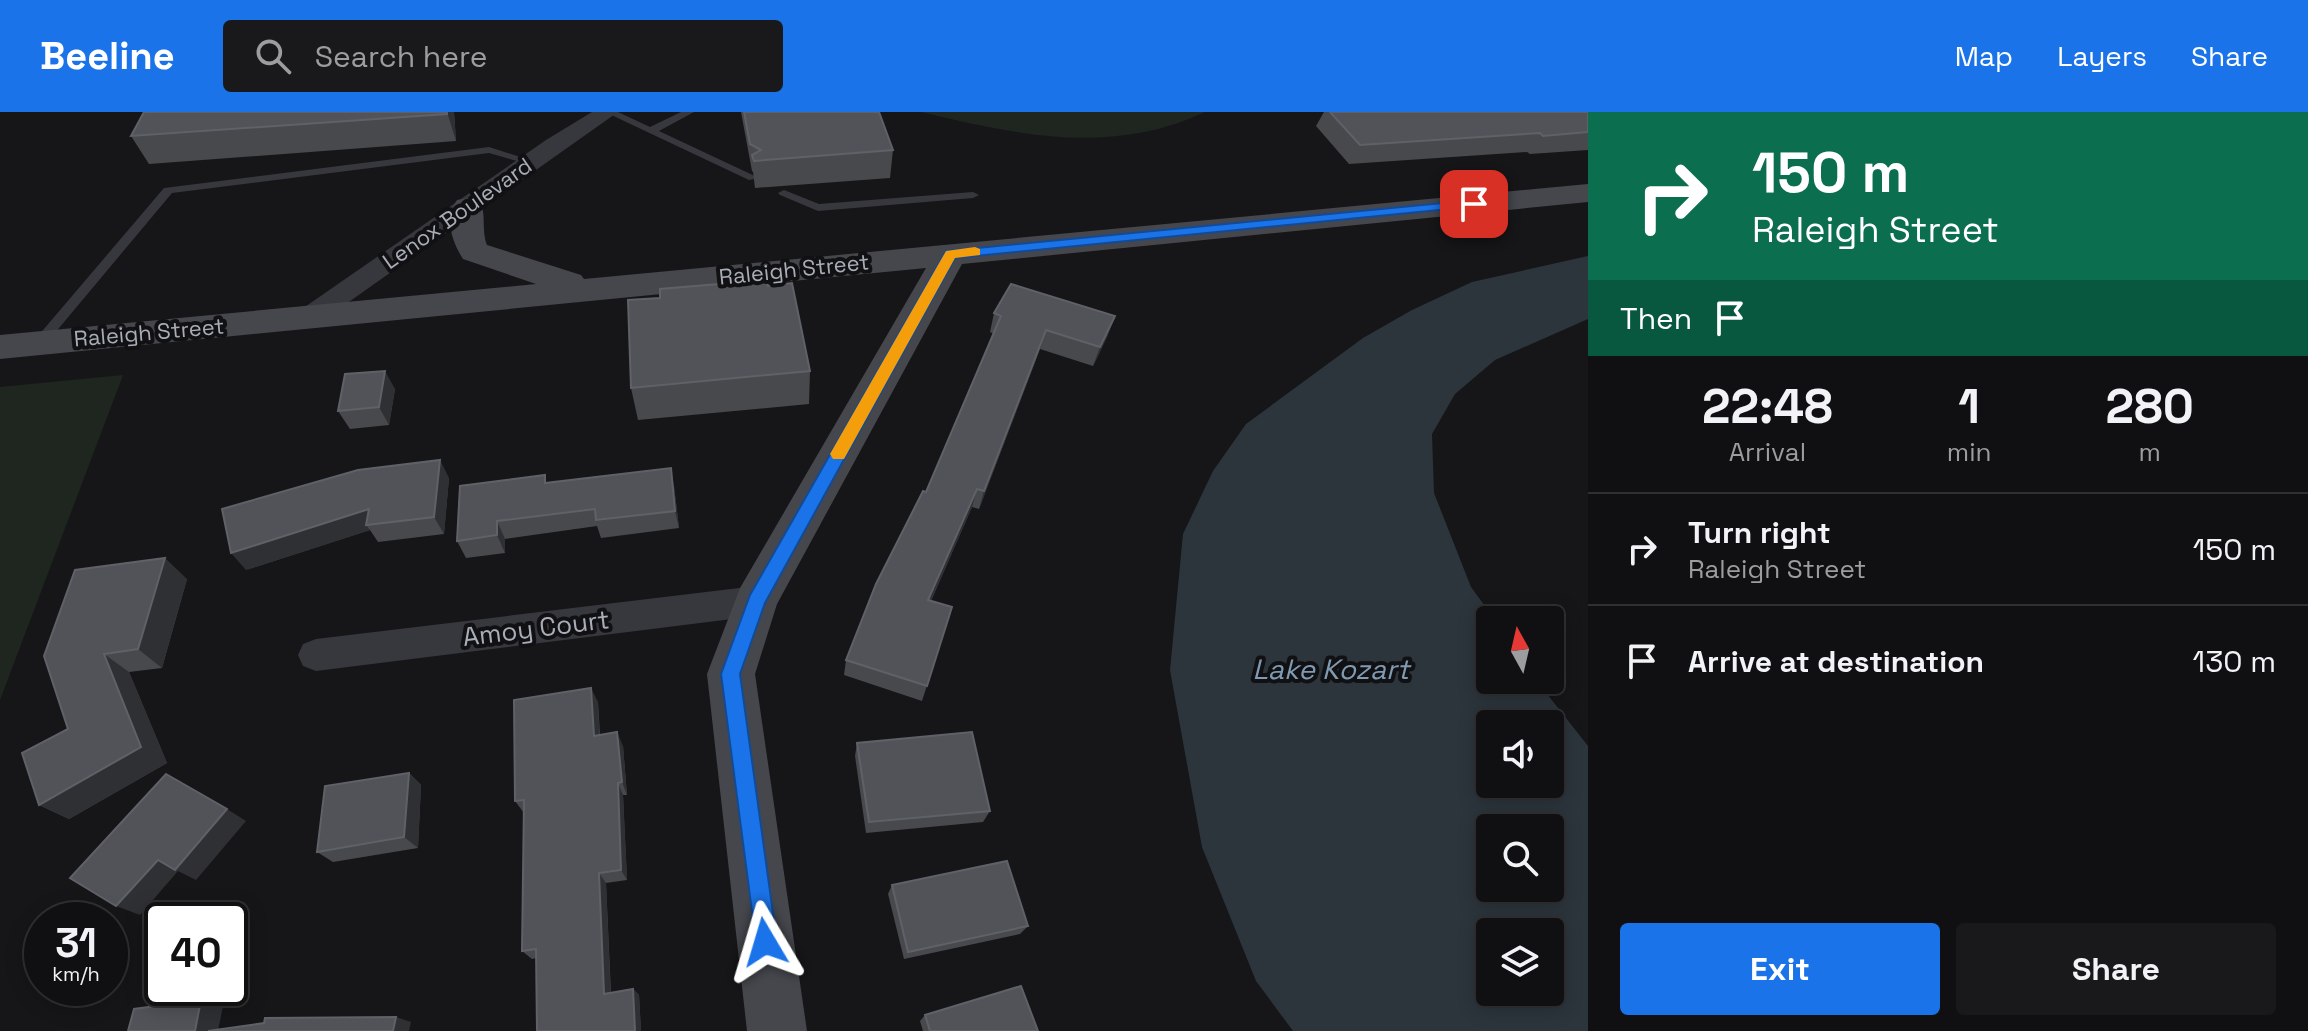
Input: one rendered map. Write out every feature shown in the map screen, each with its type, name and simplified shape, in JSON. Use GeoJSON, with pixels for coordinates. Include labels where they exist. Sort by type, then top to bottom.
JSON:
{"type":"FeatureCollection","features":[{"type":"Feature","properties":{"kind":"street","name":"Lenox Boulevard"},"geometry":{"type":"LineString","coordinates":[[309,317],[531,162],[609,112]]}},
{"type":"Feature","properties":{"kind":"street","name":"Raleigh Street"},"geometry":{"type":"LineString","coordinates":[[0,347],[1588,193]]}},
{"type":"Feature","properties":{"kind":"street"},"geometry":{"type":"LineString","coordinates":[[468,207],[468,243],[475,252],[590,289]]}},
{"type":"Feature","properties":{"kind":"street"},"geometry":{"type":"LineString","coordinates":[[777,1031],[731,674],[756,601],[951,254]]}},
{"type":"Feature","properties":{"kind":"street","name":"Amoy Court"},"geometry":{"type":"LineString","coordinates":[[316,655],[756,601]]}},
{"type":"Feature","properties":{"kind":"lane"},"geometry":{"type":"LineString","coordinates":[[609,112],[753,178]]}},
{"type":"Feature","properties":{"kind":"lane"},"geometry":{"type":"LineString","coordinates":[[650,131],[689,112]]}},
{"type":"Feature","properties":{"kind":"lane"},"geometry":{"type":"LineString","coordinates":[[39,343],[168,190],[489,150],[531,162]]}},
{"type":"Feature","properties":{"kind":"lane"},"geometry":{"type":"LineString","coordinates":[[784,193],[818,208],[973,195]]}},
{"type":"Feature","properties":{"kind":"shaded area"},"geometry":{"type":"Polygon","coordinates":[[[921,112],[1205,112],[1170,126],[1134,134],[1064,137],[993,128],[921,112]]]}},
{"type":"Feature","properties":{"kind":"shaded area"},"geometry":{"type":"Polygon","coordinates":[[[123,375],[0,700],[0,387],[123,375]]]}},
{"type":"Feature","properties":{"kind":"water","name":"Lake Kozart"},"geometry":{"type":"Polygon","coordinates":[[[1588,256],[1588,319],[1495,360],[1455,394],[1432,434],[1434,493],[1471,587],[1485,606],[1476,606],[1476,694],[1547,694],[1560,710],[1476,710],[1476,798],[1564,798],[1564,716],[1588,746],[1588,1031],[1293,1031],[1256,981],[1202,847],[1170,670],[1183,534],[1213,471],[1246,424],[1363,338],[1412,310],[1472,282],[1588,256]]]}},
{"type":"Feature","properties":{"kind":"building"},"geometry":{"type":"Polygon","coordinates":[[[144,112],[447,112],[447,114],[131,136],[144,112]]]}},
{"type":"Feature","properties":{"kind":"building"},"geometry":{"type":"Polygon","coordinates":[[[744,112],[879,112],[893,150],[754,161],[752,155],[761,150],[750,144],[744,112]]]}},
{"type":"Feature","properties":{"kind":"building"},"geometry":{"type":"Polygon","coordinates":[[[1330,112],[1588,112],[1588,132],[1360,145],[1330,112]]]}},
{"type":"Feature","properties":{"kind":"building"},"geometry":{"type":"Polygon","coordinates":[[[766,280],[768,286],[792,283],[810,371],[631,388],[628,300],[660,298],[660,289],[766,280]]]}},
{"type":"Feature","properties":{"kind":"building"},"geometry":{"type":"Polygon","coordinates":[[[1011,284],[1115,316],[1100,347],[1046,330],[984,491],[977,489],[928,600],[952,607],[927,686],[846,660],[876,584],[923,491],[926,492],[1001,316],[994,313],[1011,284]]]}},
{"type":"Feature","properties":{"kind":"building"},"geometry":{"type":"Polygon","coordinates":[[[385,371],[379,407],[338,411],[345,374],[385,371]]]}},
{"type":"Feature","properties":{"kind":"building"},"geometry":{"type":"Polygon","coordinates":[[[440,460],[434,517],[366,525],[369,509],[231,553],[222,509],[358,470],[440,460]]]}},
{"type":"Feature","properties":{"kind":"building"},"geometry":{"type":"Polygon","coordinates":[[[671,468],[675,511],[596,520],[595,509],[497,521],[497,535],[457,541],[460,486],[545,475],[545,483],[671,468]]]}},
{"type":"Feature","properties":{"kind":"building"},"geometry":{"type":"Polygon","coordinates":[[[165,558],[138,649],[104,654],[141,747],[39,805],[22,753],[68,729],[44,656],[75,570],[165,558]]]}},
{"type":"Feature","properties":{"kind":"building"},"geometry":{"type":"Polygon","coordinates":[[[591,688],[594,736],[617,732],[622,782],[618,783],[621,870],[599,873],[604,994],[633,989],[635,1031],[537,1031],[536,949],[522,951],[524,800],[515,801],[514,700],[591,688]]]}},
{"type":"Feature","properties":{"kind":"building"},"geometry":{"type":"Polygon","coordinates":[[[972,732],[990,811],[869,822],[857,743],[972,732]]]}},
{"type":"Feature","properties":{"kind":"building"},"geometry":{"type":"Polygon","coordinates":[[[409,773],[404,837],[317,852],[325,786],[409,773]]]}},
{"type":"Feature","properties":{"kind":"building"},"geometry":{"type":"Polygon","coordinates":[[[166,774],[227,809],[175,870],[158,860],[120,902],[109,902],[70,878],[166,774]]]}},
{"type":"Feature","properties":{"kind":"building"},"geometry":{"type":"Polygon","coordinates":[[[1007,861],[1028,926],[908,952],[892,885],[1007,861]]]}},
{"type":"Feature","properties":{"kind":"building"},"geometry":{"type":"Polygon","coordinates":[[[1021,986],[1038,1031],[930,1031],[925,1015],[1021,986]]]}},
{"type":"Feature","properties":{"kind":"building"},"geometry":{"type":"Polygon","coordinates":[[[200,1006],[195,1031],[128,1031],[134,1009],[200,1006]]]}},
{"type":"Feature","properties":{"kind":"building"},"geometry":{"type":"Polygon","coordinates":[[[396,1017],[393,1031],[208,1031],[264,1023],[265,1018],[396,1017]]]}},
{"type":"Feature","properties":{"kind":"slow traffic"},"geometry":{"type":"LineString","coordinates":[[838,454],[951,254],[975,252]]}},
{"type":"Feature","properties":{"kind":"route"},"geometry":{"type":"LineString","coordinates":[[765,942],[731,674],[756,601],[951,254],[1474,204]]}}]}
